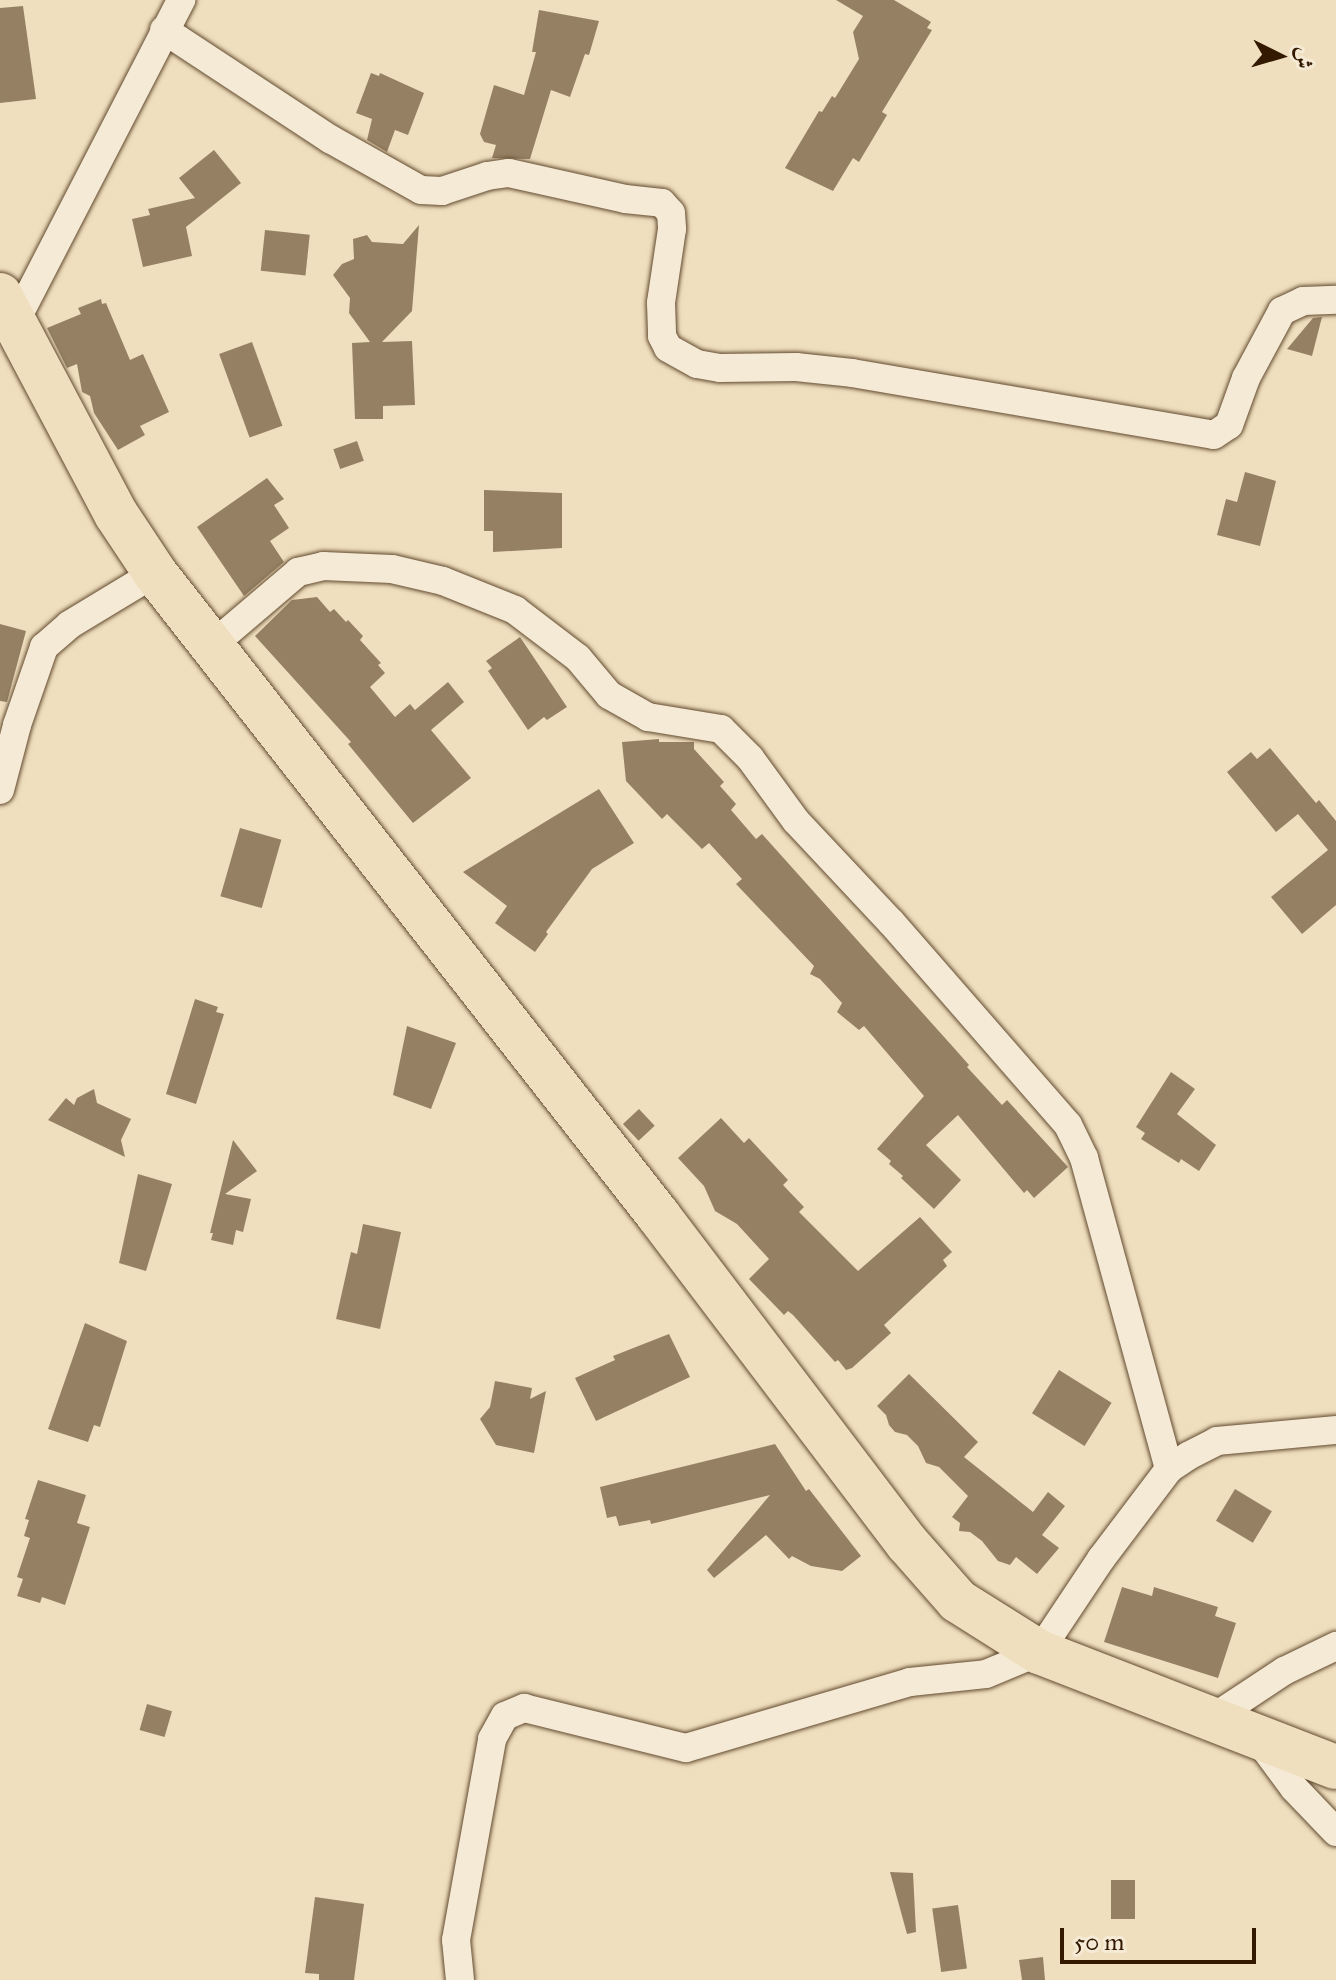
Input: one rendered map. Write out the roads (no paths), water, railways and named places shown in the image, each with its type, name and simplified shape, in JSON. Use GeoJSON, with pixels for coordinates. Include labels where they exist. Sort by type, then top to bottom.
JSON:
{"type":"FeatureCollection","features":[{"type":"Feature","properties":{"kind":"main road"},"geometry":{"type":"LineString","coordinates":[[7,310],[116,514],[155,573],[658,1215],[907,1543],[958,1601],[1039,1652],[1336,1767]]}},
{"type":"Feature","properties":{"kind":"street"},"geometry":{"type":"LineString","coordinates":[[7,310],[181,0]]}},
{"type":"Feature","properties":{"kind":"street"},"geometry":{"type":"LineString","coordinates":[[164,30],[330,139],[421,190],[442,191],[487,176],[509,173],[625,199],[662,203],[671,213],[672,229],[661,303],[662,336],[668,348],[697,364],[720,368],[796,367],[852,373],[1214,435],[1229,425],[1246,378],[1282,311],[1303,301],[1336,300]]}},
{"type":"Feature","properties":{"kind":"street"},"geometry":{"type":"LineString","coordinates":[[210,647],[298,572],[323,566],[392,569],[443,581],[515,610],[578,658],[609,695],[648,717],[721,729],[750,758],[796,821],[891,922],[1068,1125],[1084,1158],[1169,1469]]}},
{"type":"Feature","properties":{"kind":"street"},"geometry":{"type":"LineString","coordinates":[[0,790],[17,725],[44,647],[69,625],[155,573]]}},
{"type":"Feature","properties":{"kind":"street"},"geometry":{"type":"LineString","coordinates":[[460,1980],[456,1940],[492,1739],[505,1716],[524,1708],[686,1748],[910,1682],[986,1674],[1039,1652],[1101,1559],[1169,1469],[1217,1441],[1336,1430]]}},
{"type":"Feature","properties":{"kind":"street"},"geometry":{"type":"LineString","coordinates":[[1210,1720],[1284,1671],[1336,1646]]}},
{"type":"Feature","properties":{"kind":"street"},"geometry":{"type":"LineString","coordinates":[[1257,1738],[1294,1788],[1336,1832]]}}]}
